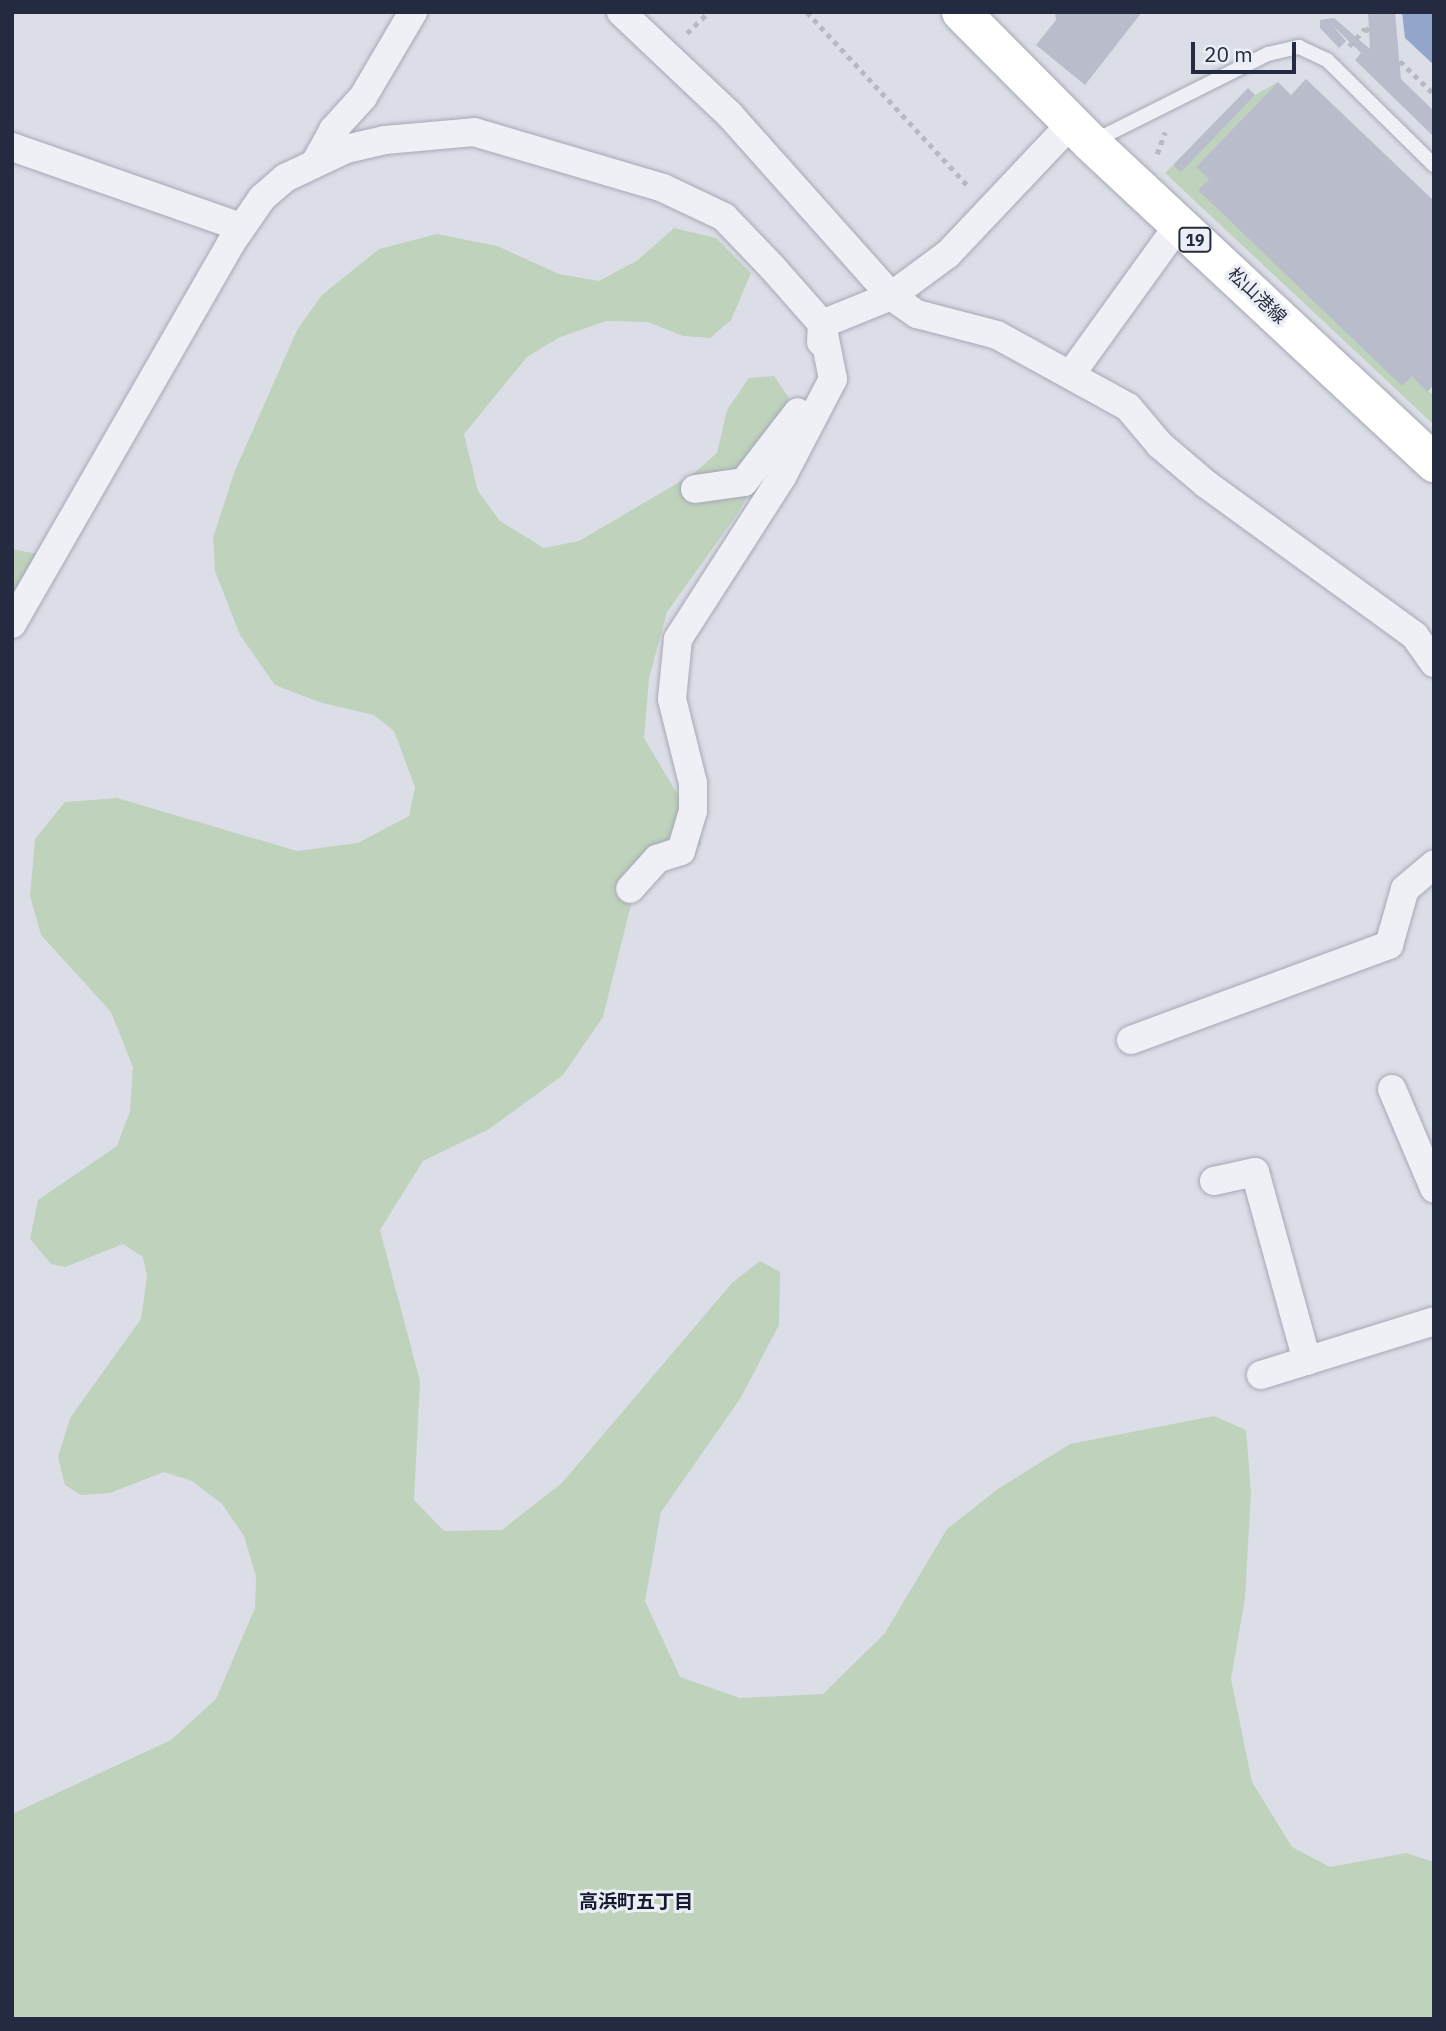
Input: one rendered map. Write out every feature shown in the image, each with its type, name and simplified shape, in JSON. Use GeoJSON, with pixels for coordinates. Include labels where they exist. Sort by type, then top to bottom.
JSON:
{"type":"FeatureCollection","features":[{"type":"Feature","properties":{"kind":"main road","name":"松山港線"},"geometry":{"type":"LineString","coordinates":[[961,12],[1081,133],[1434,463]]}},
{"type":"Feature","properties":{"kind":"street"},"geometry":{"type":"LineString","coordinates":[[315,163],[333,130],[363,97],[413,12]]}},
{"type":"Feature","properties":{"kind":"street"},"geometry":{"type":"LineString","coordinates":[[621,12],[729,114],[891,296],[917,314],[997,335],[1128,407],[1160,445],[1206,484],[1415,636],[1434,663]]}},
{"type":"Feature","properties":{"kind":"street"},"geometry":{"type":"LineString","coordinates":[[12,624],[242,227],[262,198],[285,178],[315,163],[385,140],[474,132],[607,168],[724,217],[822,324],[833,379],[782,477],[678,639],[671,681],[692,783],[694,811],[687,840],[681,850],[657,859],[629,889]]}},
{"type":"Feature","properties":{"kind":"street"},"geometry":{"type":"LineString","coordinates":[[822,324],[891,296],[948,254],[989,209],[1081,133]]}},
{"type":"Feature","properties":{"kind":"street"},"geometry":{"type":"LineString","coordinates":[[12,148],[242,227]]}},
{"type":"Feature","properties":{"kind":"street"},"geometry":{"type":"LineString","coordinates":[[1071,374],[1178,224]]}},
{"type":"Feature","properties":{"kind":"street"},"geometry":{"type":"LineString","coordinates":[[695,489],[744,482],[778,444],[819,374],[822,324]]}},
{"type":"Feature","properties":{"kind":"street"},"geometry":{"type":"LineString","coordinates":[[1131,1040],[1388,945],[1405,889],[1434,865]]}},
{"type":"Feature","properties":{"kind":"street"},"geometry":{"type":"LineString","coordinates":[[1392,1089],[1434,1188]]}},
{"type":"Feature","properties":{"kind":"street"},"geometry":{"type":"LineString","coordinates":[[1214,1181],[1255,1172],[1307,1361]]}},
{"type":"Feature","properties":{"kind":"street"},"geometry":{"type":"LineString","coordinates":[[1261,1375],[1434,1321]]}},
{"type":"Feature","properties":{"kind":"lane"},"geometry":{"type":"LineString","coordinates":[[1081,133],[1268,54],[1299,47],[1326,60],[1434,165]]}},
{"type":"Feature","properties":{"kind":"path"},"geometry":{"type":"LineString","coordinates":[[807,12],[989,209]]}},
{"type":"Feature","properties":{"kind":"path"},"geometry":{"type":"LineString","coordinates":[[1346,50],[1365,27],[1369,31]]}},
{"type":"Feature","properties":{"kind":"path"},"geometry":{"type":"LineString","coordinates":[[1399,61],[1434,94]]}},
{"type":"Feature","properties":{"kind":"green space"},"geometry":{"type":"Polygon","coordinates":[[[1278,82],[1196,167],[1209,179],[1199,190],[1402,385],[1412,376],[1434,396],[1434,425],[1165,173],[1173,165],[1181,171],[1255,95],[1278,82]]]}},
{"type":"Feature","properties":{"kind":"green space"},"geometry":{"type":"Polygon","coordinates":[[[674,228],[716,238],[751,273],[731,320],[710,338],[683,336],[648,322],[606,321],[558,338],[527,357],[464,434],[478,491],[500,521],[544,548],[579,541],[693,474],[717,453],[727,410],[749,378],[774,376],[789,398],[778,439],[738,513],[667,612],[649,678],[644,738],[699,830],[701,845],[662,865],[635,889],[603,1017],[563,1075],[489,1129],[423,1161],[380,1230],[420,1381],[414,1500],[444,1531],[502,1530],[562,1483],[732,1283],[760,1261],[780,1272],[779,1325],[740,1399],[661,1512],[645,1601],[680,1677],[740,1698],[823,1694],[885,1633],[947,1529],[998,1489],[1070,1444],[1214,1416],[1246,1430],[1251,1492],[1245,1598],[1231,1679],[1252,1782],[1292,1847],[1330,1867],[1406,1853],[1434,1862],[1434,2019],[12,2019],[12,1814],[171,1740],[216,1699],[255,1608],[256,1576],[244,1536],[222,1504],[192,1481],[164,1472],[110,1493],[81,1495],[65,1485],[58,1457],[70,1418],[141,1319],[147,1276],[143,1257],[123,1244],[65,1267],[51,1264],[30,1239],[38,1200],[117,1146],[130,1111],[133,1067],[111,1012],[41,935],[30,896],[35,839],[65,802],[117,798],[297,851],[358,843],[409,816],[415,787],[394,731],[374,715],[322,703],[275,685],[240,635],[215,571],[213,538],[234,473],[297,330],[322,295],[379,249],[437,234],[497,246],[559,274],[599,281],[638,260],[674,228]]]}},
{"type":"Feature","properties":{"kind":"green space"},"geometry":{"type":"Polygon","coordinates":[[[12,549],[43,555],[12,600],[12,549]]]}},
{"type":"Feature","properties":{"kind":"water"},"geometry":{"type":"Polygon","coordinates":[[[1402,12],[1434,12],[1434,65],[1405,38],[1402,12]]]}},
{"type":"Feature","properties":{"kind":"building"},"geometry":{"type":"Polygon","coordinates":[[[1055,12],[1142,12],[1085,85],[1036,45],[1056,20],[1055,12]]]}},
{"type":"Feature","properties":{"kind":"building"},"geometry":{"type":"Polygon","coordinates":[[[1368,12],[1395,12],[1401,79],[1434,111],[1434,137],[1355,60],[1361,53],[1331,24],[1346,41],[1339,48],[1320,28],[1320,20],[1334,18],[1370,49],[1368,12]]]}},
{"type":"Feature","properties":{"kind":"building"},"geometry":{"type":"Polygon","coordinates":[[[1306,79],[1434,201],[1434,385],[1427,392],[1412,376],[1402,386],[1198,190],[1209,179],[1196,167],[1278,82],[1291,95],[1306,79]]]}},
{"type":"Feature","properties":{"kind":"building"},"geometry":{"type":"Polygon","coordinates":[[[1248,88],[1255,95],[1181,172],[1173,165],[1248,88]]]}},
{"type":"Feature","properties":{"kind":"district","name":"高浜町五丁目"},"geometry":{"type":"Point","coordinates":[636,1902]}}]}
